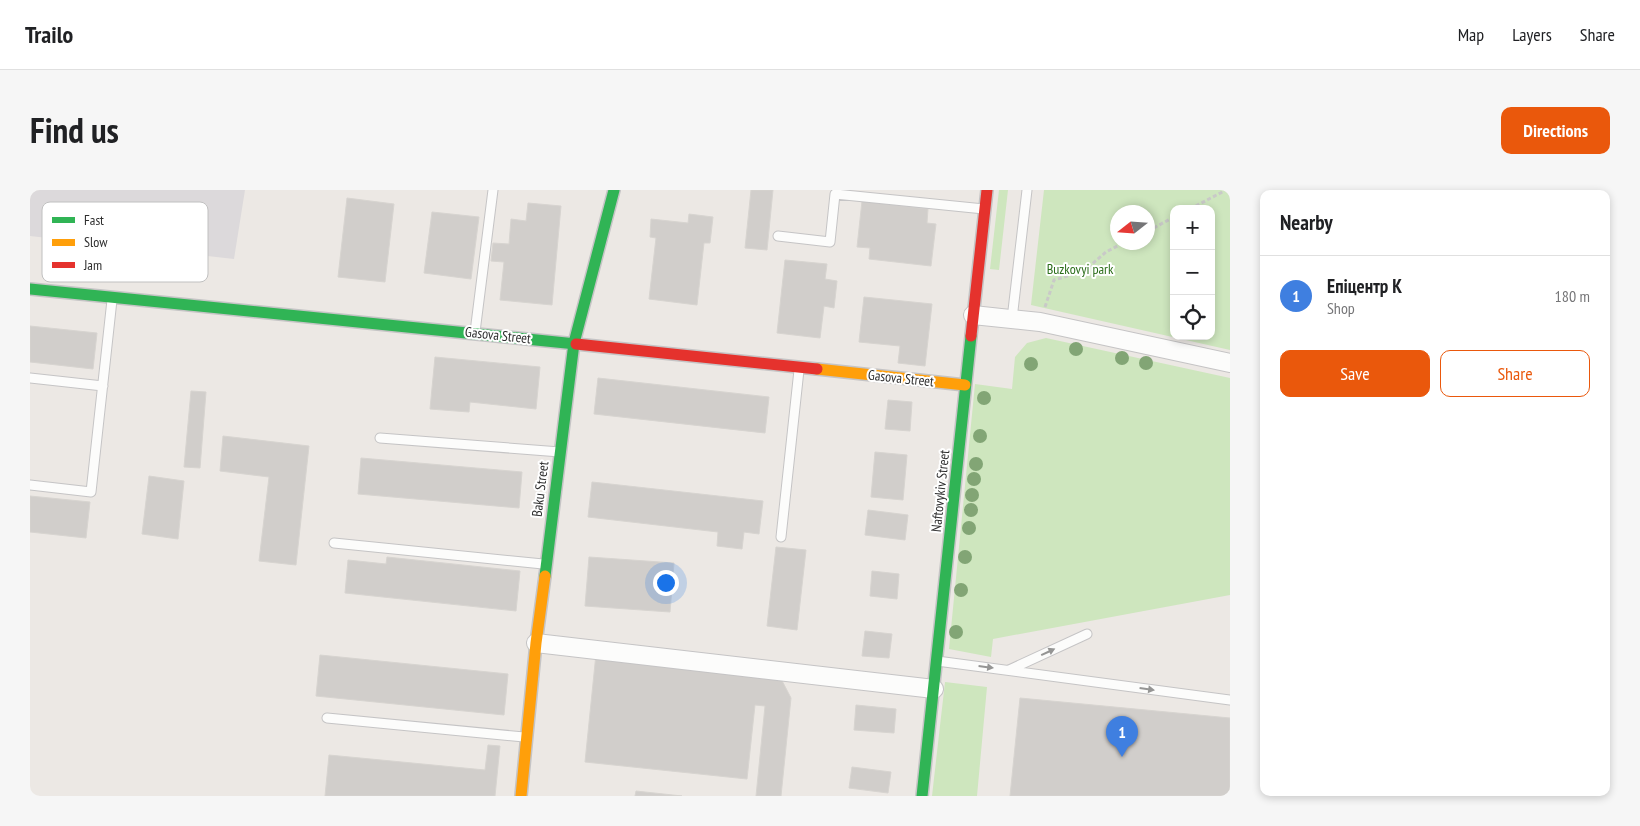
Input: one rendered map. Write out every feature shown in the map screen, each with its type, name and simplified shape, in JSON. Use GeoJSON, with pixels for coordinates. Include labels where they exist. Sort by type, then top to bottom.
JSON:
{"type":"FeatureCollection","features":[{"type":"Feature","properties":{"kind":"street","name":"Baku Street"},"geometry":{"type":"LineString","coordinates":[[521,796],[536,643],[574,343],[614,190]]}},
{"type":"Feature","properties":{"kind":"street","name":"Naftovykiv Street"},"geometry":{"type":"LineString","coordinates":[[922,796],[987,190]]}},
{"type":"Feature","properties":{"kind":"street","name":"Gasova Street"},"geometry":{"type":"LineString","coordinates":[[30,289],[574,343],[966,385]]}},
{"type":"Feature","properties":{"kind":"street"},"geometry":{"type":"LineString","coordinates":[[973,315],[1040,322],[1230,363]]}},
{"type":"Feature","properties":{"kind":"street"},"geometry":{"type":"LineString","coordinates":[[536,643],[934,689]]}},
{"type":"Feature","properties":{"kind":"lane"},"geometry":{"type":"LineString","coordinates":[[476,333],[493,190]]}},
{"type":"Feature","properties":{"kind":"lane"},"geometry":{"type":"LineString","coordinates":[[1012,319],[1027,190]]}},
{"type":"Feature","properties":{"kind":"lane"},"geometry":{"type":"LineString","coordinates":[[778,236],[830,242],[835,194],[984,208]]}},
{"type":"Feature","properties":{"kind":"lane"},"geometry":{"type":"LineString","coordinates":[[30,485],[91,492],[113,297]]}},
{"type":"Feature","properties":{"kind":"lane"},"geometry":{"type":"LineString","coordinates":[[781,537],[799,367]]}},
{"type":"Feature","properties":{"kind":"lane"},"geometry":{"type":"LineString","coordinates":[[30,378],[103,386]]}},
{"type":"Feature","properties":{"kind":"lane"},"geometry":{"type":"LineString","coordinates":[[380,438],[560,452]]}},
{"type":"Feature","properties":{"kind":"lane"},"geometry":{"type":"LineString","coordinates":[[334,543],[546,565]]}},
{"type":"Feature","properties":{"kind":"lane"},"geometry":{"type":"LineString","coordinates":[[1009,670],[1087,634]]}},
{"type":"Feature","properties":{"kind":"lane"},"geometry":{"type":"LineString","coordinates":[[937,661],[1230,700]]}},
{"type":"Feature","properties":{"kind":"lane"},"geometry":{"type":"LineString","coordinates":[[327,718],[527,738]]}},
{"type":"Feature","properties":{"kind":"path"},"geometry":{"type":"LineString","coordinates":[[1198,205],[1226,190]]}},
{"type":"Feature","properties":{"kind":"path"},"geometry":{"type":"LineString","coordinates":[[1155,227],[1170,219]]}},
{"type":"Feature","properties":{"kind":"path"},"geometry":{"type":"LineString","coordinates":[[1040,322],[1054,280],[1084,271],[1110,250]]}},
{"type":"Feature","properties":{"kind":"shaded area"},"geometry":{"type":"Polygon","coordinates":[[[30,190],[245,190],[234,259],[208,256],[208,202],[42,202],[42,237],[30,236],[30,190]]]}},
{"type":"Feature","properties":{"kind":"green space"},"geometry":{"type":"Polygon","coordinates":[[[999,190],[1008,190],[999,270],[990,269],[999,190]]]}},
{"type":"Feature","properties":{"kind":"green space","name":"Buzkovyi park"},"geometry":{"type":"Polygon","coordinates":[[[1044,190],[1230,190],[1230,350],[1186,340],[1215,340],[1215,205],[1170,205],[1170,336],[1031,305],[1044,190]]]}},
{"type":"Feature","properties":{"kind":"green space"},"geometry":{"type":"Polygon","coordinates":[[[1046,338],[1230,378],[1230,595],[993,639],[991,657],[949,649],[975,384],[1012,389],[1015,357],[1027,343],[1046,338]]]}},
{"type":"Feature","properties":{"kind":"green space"},"geometry":{"type":"Polygon","coordinates":[[[945,682],[987,687],[977,796],[932,796],[945,682]]]}},
{"type":"Feature","properties":{"kind":"building"},"geometry":{"type":"Polygon","coordinates":[[[751,190],[773,190],[767,250],[745,248],[751,190]]]}},
{"type":"Feature","properties":{"kind":"building"},"geometry":{"type":"Polygon","coordinates":[[[347,198],[394,204],[385,282],[338,277],[347,198]]]}},
{"type":"Feature","properties":{"kind":"building"},"geometry":{"type":"Polygon","coordinates":[[[862,201],[928,209],[927,223],[936,224],[931,266],[869,259],[870,248],[857,247],[862,201]]]}},
{"type":"Feature","properties":{"kind":"building"},"geometry":{"type":"Polygon","coordinates":[[[528,203],[561,206],[552,305],[500,300],[504,262],[491,261],[493,243],[509,244],[511,219],[526,221],[528,203]]]}},
{"type":"Feature","properties":{"kind":"building"},"geometry":{"type":"Polygon","coordinates":[[[432,212],[479,217],[471,279],[424,273],[432,212]]]}},
{"type":"Feature","properties":{"kind":"building"},"geometry":{"type":"Polygon","coordinates":[[[689,214],[713,217],[710,243],[704,243],[697,305],[649,299],[656,238],[650,237],[651,219],[688,223],[689,214]]]}},
{"type":"Feature","properties":{"kind":"building"},"geometry":{"type":"Polygon","coordinates":[[[785,260],[827,264],[825,279],[837,281],[834,308],[824,306],[820,338],[777,333],[785,260]]]}},
{"type":"Feature","properties":{"kind":"building"},"geometry":{"type":"Polygon","coordinates":[[[864,297],[932,304],[925,366],[898,363],[900,346],[859,342],[864,297]]]}},
{"type":"Feature","properties":{"kind":"building"},"geometry":{"type":"Polygon","coordinates":[[[30,326],[97,333],[93,369],[30,362],[30,326]]]}},
{"type":"Feature","properties":{"kind":"building"},"geometry":{"type":"Polygon","coordinates":[[[435,357],[540,367],[536,409],[470,402],[469,412],[430,409],[435,357]]]}},
{"type":"Feature","properties":{"kind":"building"},"geometry":{"type":"Polygon","coordinates":[[[598,378],[769,397],[765,433],[594,414],[598,378]]]}},
{"type":"Feature","properties":{"kind":"building"},"geometry":{"type":"Polygon","coordinates":[[[191,391],[206,392],[200,468],[184,467],[191,391]]]}},
{"type":"Feature","properties":{"kind":"building"},"geometry":{"type":"Polygon","coordinates":[[[888,400],[912,402],[910,431],[885,429],[888,400]]]}},
{"type":"Feature","properties":{"kind":"building"},"geometry":{"type":"Polygon","coordinates":[[[223,436],[309,446],[296,565],[259,561],[269,477],[220,471],[223,436]]]}},
{"type":"Feature","properties":{"kind":"building"},"geometry":{"type":"Polygon","coordinates":[[[875,452],[907,455],[903,500],[871,497],[875,452]]]}},
{"type":"Feature","properties":{"kind":"building"},"geometry":{"type":"Polygon","coordinates":[[[361,458],[522,472],[519,508],[358,494],[361,458]]]}},
{"type":"Feature","properties":{"kind":"building"},"geometry":{"type":"Polygon","coordinates":[[[149,476],[184,481],[178,539],[142,534],[149,476]]]}},
{"type":"Feature","properties":{"kind":"building"},"geometry":{"type":"Polygon","coordinates":[[[592,482],[763,501],[759,534],[744,532],[742,549],[717,546],[718,532],[588,517],[592,482]]]}},
{"type":"Feature","properties":{"kind":"building"},"geometry":{"type":"Polygon","coordinates":[[[30,496],[90,502],[86,538],[30,532],[30,496]]]}},
{"type":"Feature","properties":{"kind":"building"},"geometry":{"type":"Polygon","coordinates":[[[868,510],[908,515],[905,540],[865,535],[868,510]]]}},
{"type":"Feature","properties":{"kind":"building"},"geometry":{"type":"Polygon","coordinates":[[[776,547],[806,550],[797,630],[767,626],[776,547]]]}},
{"type":"Feature","properties":{"kind":"building"},"geometry":{"type":"Polygon","coordinates":[[[387,557],[520,571],[516,611],[345,593],[348,560],[386,564],[387,557]]]}},
{"type":"Feature","properties":{"kind":"building"},"geometry":{"type":"Polygon","coordinates":[[[589,557],[674,563],[670,612],[585,606],[589,557]]]}},
{"type":"Feature","properties":{"kind":"building"},"geometry":{"type":"Polygon","coordinates":[[[872,571],[899,574],[897,599],[870,596],[872,571]]]}},
{"type":"Feature","properties":{"kind":"building"},"geometry":{"type":"Polygon","coordinates":[[[865,631],[892,634],[889,658],[862,656],[865,631]]]}},
{"type":"Feature","properties":{"kind":"building"},"geometry":{"type":"Polygon","coordinates":[[[596,654],[778,673],[791,698],[781,796],[756,796],[765,706],[755,705],[747,779],[585,762],[596,654]]]}},
{"type":"Feature","properties":{"kind":"building"},"geometry":{"type":"Polygon","coordinates":[[[320,655],[508,674],[504,715],[316,696],[320,655]]]}},
{"type":"Feature","properties":{"kind":"building"},"geometry":{"type":"Polygon","coordinates":[[[1020,698],[1230,718],[1230,796],[1010,796],[1020,698]]]}},
{"type":"Feature","properties":{"kind":"building"},"geometry":{"type":"Polygon","coordinates":[[[856,705],[896,709],[894,733],[854,730],[856,705]]]}},
{"type":"Feature","properties":{"kind":"building"},"geometry":{"type":"Polygon","coordinates":[[[488,745],[500,746],[495,796],[325,796],[329,755],[485,770],[488,745]]]}},
{"type":"Feature","properties":{"kind":"building"},"geometry":{"type":"Polygon","coordinates":[[[852,767],[891,772],[888,793],[849,788],[852,767]]]}},
{"type":"Feature","properties":{"kind":"building"},"geometry":{"type":"Polygon","coordinates":[[[636,791],[682,796],[635,796],[636,791]]]}},
{"type":"Feature","properties":{"kind":"traffic: fast"},"geometry":{"type":"LineString","coordinates":[[545,576],[574,343],[614,190]]}},
{"type":"Feature","properties":{"kind":"traffic: fast"},"geometry":{"type":"LineString","coordinates":[[30,289],[576,344]]}},
{"type":"Feature","properties":{"kind":"traffic: fast"},"geometry":{"type":"LineString","coordinates":[[922,796],[971,336]]}},
{"type":"Feature","properties":{"kind":"traffic: slow"},"geometry":{"type":"LineString","coordinates":[[817,369],[965,385]]}},
{"type":"Feature","properties":{"kind":"traffic: slow"},"geometry":{"type":"LineString","coordinates":[[521,796],[536,643],[545,576]]}},
{"type":"Feature","properties":{"kind":"traffic: jam"},"geometry":{"type":"LineString","coordinates":[[971,336],[987,190]]}},
{"type":"Feature","properties":{"kind":"traffic: jam"},"geometry":{"type":"LineString","coordinates":[[576,344],[817,369]]}},
{"type":"Feature","properties":{"kind":"place","name":"Епіцентр К"},"geometry":{"type":"Point","coordinates":[1122,757]}}]}
